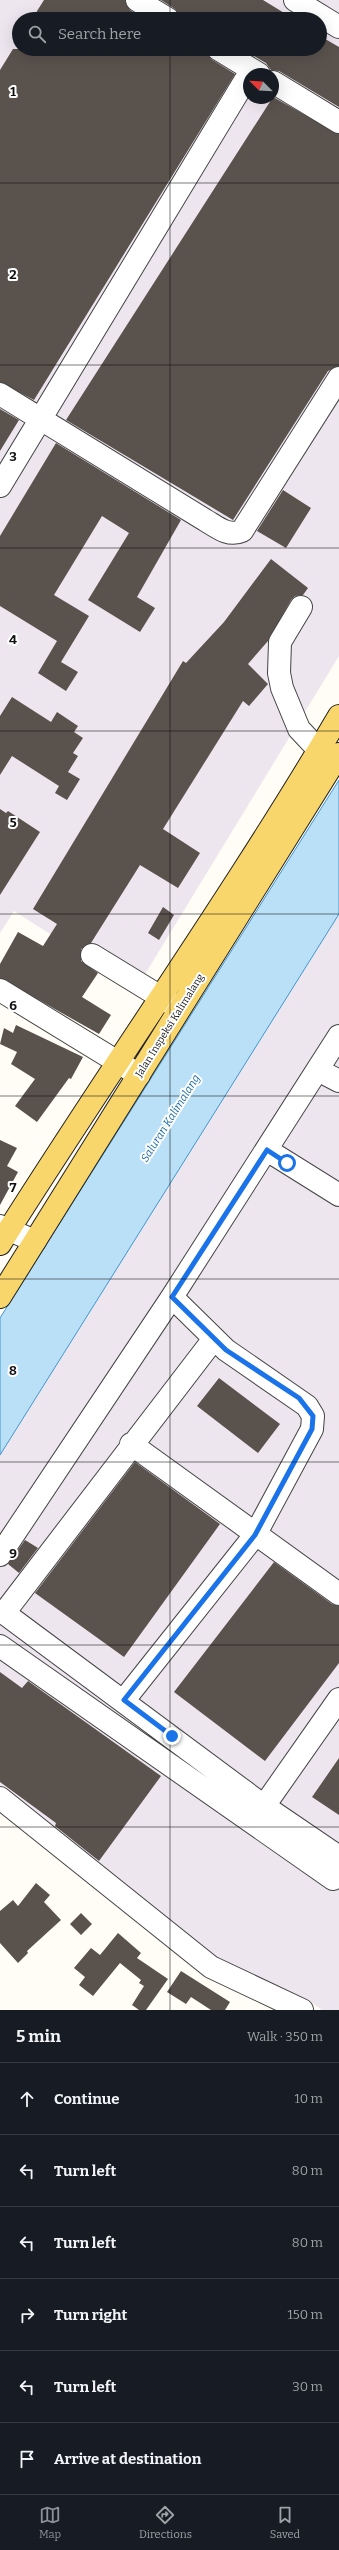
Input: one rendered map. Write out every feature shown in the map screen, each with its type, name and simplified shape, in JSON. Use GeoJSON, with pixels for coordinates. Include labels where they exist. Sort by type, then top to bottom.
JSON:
{"type":"FeatureCollection","features":[{"type":"Feature","properties":{"kind":"main road","name":"Jalan Inspeksi Kalimalang"},"geometry":{"type":"LineString","coordinates":[[0,1297],[139,1075],[170,1004],[330,757],[339,716]]}},
{"type":"Feature","properties":{"kind":"main road","name":"Jalan Inspeksi Kalimalang"},"geometry":{"type":"LineString","coordinates":[[3,1233],[117,1061],[170,1004]]}},
{"type":"Feature","properties":{"kind":"street"},"geometry":{"type":"LineString","coordinates":[[137,0],[157,12]]}},
{"type":"Feature","properties":{"kind":"street"},"geometry":{"type":"LineString","coordinates":[[295,0],[315,12]]}},
{"type":"Feature","properties":{"kind":"street"},"geometry":{"type":"LineString","coordinates":[[327,20],[339,27]]}},
{"type":"Feature","properties":{"kind":"street"},"geometry":{"type":"LineString","coordinates":[[228,56],[245,68]]}},
{"type":"Feature","properties":{"kind":"street"},"geometry":{"type":"LineString","coordinates":[[279,86],[339,122]]}},
{"type":"Feature","properties":{"kind":"street"},"geometry":{"type":"LineString","coordinates":[[0,486],[243,88]]}},
{"type":"Feature","properties":{"kind":"street"},"geometry":{"type":"LineString","coordinates":[[0,394],[210,523],[227,533],[235,534],[242,531],[339,378]]}},
{"type":"Feature","properties":{"kind":"street"},"geometry":{"type":"LineString","coordinates":[[301,607],[280,642],[279,672],[282,688],[299,729],[330,757]]}},
{"type":"Feature","properties":{"kind":"street"},"geometry":{"type":"LineString","coordinates":[[92,955],[170,1004]]}},
{"type":"Feature","properties":{"kind":"street"},"geometry":{"type":"LineString","coordinates":[[0,990],[139,1075]]}},
{"type":"Feature","properties":{"kind":"street"},"geometry":{"type":"LineString","coordinates":[[0,1555],[172,1297],[339,1036]]}},
{"type":"Feature","properties":{"kind":"street"},"geometry":{"type":"LineString","coordinates":[[318,1070],[339,1081]]}},
{"type":"Feature","properties":{"kind":"street"},"geometry":{"type":"LineString","coordinates":[[267,1150],[339,1195]]}},
{"type":"Feature","properties":{"kind":"street"},"geometry":{"type":"LineString","coordinates":[[3,1233],[35,1241]]}},
{"type":"Feature","properties":{"kind":"street"},"geometry":{"type":"LineString","coordinates":[[124,1700],[255,1535],[312,1429],[313,1416],[299,1398],[213,1340],[172,1297]]}},
{"type":"Feature","properties":{"kind":"street"},"geometry":{"type":"LineString","coordinates":[[213,1340],[2,1612],[124,1700],[264,1806],[339,1857]]}},
{"type":"Feature","properties":{"kind":"street"},"geometry":{"type":"LineString","coordinates":[[131,1444],[255,1535],[339,1594]]}},
{"type":"Feature","properties":{"kind":"street"},"geometry":{"type":"LineString","coordinates":[[0,1646],[158,1756],[337,1877]]}},
{"type":"Feature","properties":{"kind":"street"},"geometry":{"type":"LineString","coordinates":[[264,1806],[339,1699]]}},
{"type":"Feature","properties":{"kind":"street"},"geometry":{"type":"LineString","coordinates":[[158,1756],[172,1736]]}},
{"type":"Feature","properties":{"kind":"street"},"geometry":{"type":"LineString","coordinates":[[0,1798],[211,1967],[302,2010]]}},
{"type":"Feature","properties":{"kind":"shaded area"},"geometry":{"type":"Polygon","coordinates":[[[0,0],[339,0],[339,656],[136,989],[14,911],[0,933],[0,0]]]}},
{"type":"Feature","properties":{"kind":"shaded area"},"geometry":{"type":"Polygon","coordinates":[[[339,914],[339,2010],[322,2010],[311,2002],[212,1960],[95,1888],[0,1805],[0,1455],[339,914]]]}},
{"type":"Feature","properties":{"kind":"water","name":"Saluran Kalimalang"},"geometry":{"type":"Polygon","coordinates":[[[339,780],[339,914],[0,1455],[0,1318],[339,780]]]}},
{"type":"Feature","properties":{"kind":"building"},"geometry":{"type":"Polygon","coordinates":[[[44,0],[125,0],[130,10],[133,12],[36,12],[44,0]]]}},
{"type":"Feature","properties":{"kind":"building"},"geometry":{"type":"Polygon","coordinates":[[[161,0],[263,0],[283,12],[176,12],[175,9],[161,0]]]}},
{"type":"Feature","properties":{"kind":"building"},"geometry":{"type":"Polygon","coordinates":[[[327,40],[339,47],[339,107],[279,71],[279,68],[270,68],[266,63],[254,56],[327,56],[327,40]]]}},
{"type":"Feature","properties":{"kind":"building"},"geometry":{"type":"Polygon","coordinates":[[[12,51],[12,56],[210,56],[211,59],[235,74],[34,400],[0,382],[0,70],[12,51]]]}},
{"type":"Feature","properties":{"kind":"building"},"geometry":{"type":"Polygon","coordinates":[[[279,100],[339,134],[339,366],[328,371],[233,520],[66,420],[269,104],[279,104],[279,100]]]}},
{"type":"Feature","properties":{"kind":"building"},"geometry":{"type":"Polygon","coordinates":[[[0,409],[19,420],[0,451],[0,409]]]}},
{"type":"Feature","properties":{"kind":"building"},"geometry":{"type":"Polygon","coordinates":[[[56,443],[181,520],[137,597],[155,608],[140,632],[88,600],[129,533],[102,516],[54,595],[89,616],[61,662],[78,672],[66,691],[38,673],[57,641],[0,606],[0,536],[56,443]]]}},
{"type":"Feature","properties":{"kind":"building"},"geometry":{"type":"Polygon","coordinates":[[[283,490],[311,508],[286,548],[257,531],[283,490]]]}},
{"type":"Feature","properties":{"kind":"building"},"geometry":{"type":"Polygon","coordinates":[[[271,559],[308,588],[303,595],[295,596],[291,600],[268,641],[248,664],[268,684],[249,706],[243,701],[163,829],[200,853],[178,888],[140,865],[91,943],[81,949],[81,961],[98,973],[82,997],[111,1015],[99,1034],[0,978],[0,964],[18,932],[43,946],[57,924],[33,909],[183,661],[186,663],[224,622],[271,559]]]}},
{"type":"Feature","properties":{"kind":"building"},"geometry":{"type":"Polygon","coordinates":[[[12,697],[51,722],[57,712],[78,726],[74,732],[83,738],[73,753],[78,756],[68,772],[80,779],[67,800],[55,793],[59,786],[12,756],[0,775],[0,716],[12,697]]]}},
{"type":"Feature","properties":{"kind":"building"},"geometry":{"type":"Polygon","coordinates":[[[0,809],[6,813],[8,811],[40,832],[0,895],[0,809]]]}},
{"type":"Feature","properties":{"kind":"building"},"geometry":{"type":"Polygon","coordinates":[[[163,907],[174,915],[159,940],[148,933],[163,907]]]}},
{"type":"Feature","properties":{"kind":"building"},"geometry":{"type":"Polygon","coordinates":[[[16,1025],[83,1057],[71,1079],[69,1078],[37,1122],[15,1106],[35,1079],[11,1064],[17,1052],[0,1044],[4,1028],[13,1033],[16,1025]]]}},
{"type":"Feature","properties":{"kind":"building"},"geometry":{"type":"Polygon","coordinates":[[[0,1140],[17,1148],[7,1166],[18,1172],[0,1205],[0,1140]]]}},
{"type":"Feature","properties":{"kind":"building"},"geometry":{"type":"Polygon","coordinates":[[[219,1378],[280,1424],[258,1453],[197,1406],[219,1378]]]}},
{"type":"Feature","properties":{"kind":"building"},"geometry":{"type":"Polygon","coordinates":[[[135,1462],[220,1524],[124,1657],[35,1593],[135,1462]]]}},
{"type":"Feature","properties":{"kind":"building"},"geometry":{"type":"Polygon","coordinates":[[[25,1540],[38,1548],[19,1573],[8,1564],[25,1540]]]}},
{"type":"Feature","properties":{"kind":"building"},"geometry":{"type":"Polygon","coordinates":[[[274,1562],[332,1604],[339,1606],[339,1663],[265,1761],[174,1692],[274,1562]]]}},
{"type":"Feature","properties":{"kind":"building"},"geometry":{"type":"Polygon","coordinates":[[[0,1672],[22,1688],[28,1681],[161,1776],[99,1861],[55,1826],[56,1823],[0,1782],[0,1672]]]}},
{"type":"Feature","properties":{"kind":"building"},"geometry":{"type":"Polygon","coordinates":[[[339,1758],[339,1815],[312,1797],[339,1758]]]}},
{"type":"Feature","properties":{"kind":"building"},"geometry":{"type":"Polygon","coordinates":[[[36,1883],[50,1895],[44,1902],[61,1920],[27,1951],[28,1953],[18,1963],[0,1943],[0,1911],[13,1900],[18,1906],[36,1883]]]}},
{"type":"Feature","properties":{"kind":"building"},"geometry":{"type":"Polygon","coordinates":[[[81,1913],[92,1924],[81,1935],[70,1924],[81,1913]]]}},
{"type":"Feature","properties":{"kind":"building"},"geometry":{"type":"Polygon","coordinates":[[[118,1933],[141,1953],[137,1958],[168,1979],[146,2010],[139,2010],[132,2005],[144,1986],[139,1983],[141,1980],[120,1963],[93,1996],[79,1985],[85,1977],[74,1968],[91,1948],[100,1955],[118,1933]]]}},
{"type":"Feature","properties":{"kind":"building"},"geometry":{"type":"Polygon","coordinates":[[[181,1971],[230,2002],[225,2010],[211,2010],[191,1997],[186,2004],[167,1992],[181,1971]]]}},
{"type":"Feature","properties":{"kind":"route"},"geometry":{"type":"LineString","coordinates":[[172,1736],[124,1700],[255,1535],[312,1429],[313,1416],[308,1406],[299,1398],[213,1340],[172,1297],[267,1150],[287,1163]]}}]}
